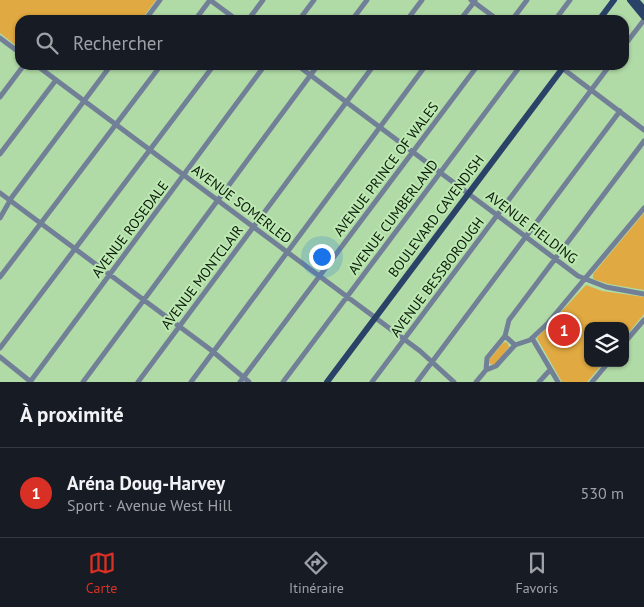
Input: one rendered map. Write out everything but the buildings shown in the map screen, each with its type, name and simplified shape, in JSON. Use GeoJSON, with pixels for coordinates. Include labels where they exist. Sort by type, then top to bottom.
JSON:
{"type":"FeatureCollection","features":[{"type":"Feature","properties":{"kind":"main road"},"geometry":{"type":"LineString","coordinates":[[603,15],[614,0]]}},
{"type":"Feature","properties":{"kind":"main road"},"geometry":{"type":"LineString","coordinates":[[630,0],[644,18]]}},
{"type":"Feature","properties":{"kind":"main road"},"geometry":{"type":"LineString","coordinates":[[636,0],[644,9]]}},
{"type":"Feature","properties":{"kind":"main road","name":"BOULEVARD CAVENDISH"},"geometry":{"type":"LineString","coordinates":[[328,382],[559,70]]}},
{"type":"Feature","properties":{"kind":"street"},"geometry":{"type":"LineString","coordinates":[[149,15],[160,0]]}},
{"type":"Feature","properties":{"kind":"street"},"geometry":{"type":"LineString","coordinates":[[199,15],[210,0],[230,15]]}},
{"type":"Feature","properties":{"kind":"street"},"geometry":{"type":"LineString","coordinates":[[252,15],[263,0]]}},
{"type":"Feature","properties":{"kind":"street"},"geometry":{"type":"LineString","coordinates":[[303,15],[314,0]]}},
{"type":"Feature","properties":{"kind":"street"},"geometry":{"type":"LineString","coordinates":[[356,15],[367,0]]}},
{"type":"Feature","properties":{"kind":"street"},"geometry":{"type":"LineString","coordinates":[[412,15],[422,0]]}},
{"type":"Feature","properties":{"kind":"street"},"geometry":{"type":"LineString","coordinates":[[516,15],[527,0]]}},
{"type":"Feature","properties":{"kind":"street"},"geometry":{"type":"LineString","coordinates":[[559,15],[570,0]]}},
{"type":"Feature","properties":{"kind":"street"},"geometry":{"type":"LineString","coordinates":[[464,15],[474,1],[492,15]]}},
{"type":"Feature","properties":{"kind":"street"},"geometry":{"type":"LineString","coordinates":[[629,39],[644,18]]}},
{"type":"Feature","properties":{"kind":"street"},"geometry":{"type":"LineString","coordinates":[[1,40],[15,50]]}},
{"type":"Feature","properties":{"kind":"street"},"geometry":{"type":"LineString","coordinates":[[0,97],[20,70]]}},
{"type":"Feature","properties":{"kind":"street","name":"AVENUE SOMERLED"},"geometry":{"type":"LineString","coordinates":[[43,70],[320,276],[432,362],[454,382]]}},
{"type":"Feature","properties":{"kind":"street"},"geometry":{"type":"LineString","coordinates":[[0,218],[10,201],[107,70]]}},
{"type":"Feature","properties":{"kind":"street"},"geometry":{"type":"LineString","coordinates":[[0,277],[157,70]]}},
{"type":"Feature","properties":{"kind":"street"},"geometry":{"type":"LineString","coordinates":[[0,348],[210,70]]}},
{"type":"Feature","properties":{"kind":"street","name":"AVENUE ROSEDALE"},"geometry":{"type":"LineString","coordinates":[[30,382],[261,70]]}},
{"type":"Feature","properties":{"kind":"street","name":"AVENUE FIELDING"},"geometry":{"type":"LineString","coordinates":[[304,70],[584,279],[606,287],[644,294]]}},
{"type":"Feature","properties":{"kind":"street"},"geometry":{"type":"LineString","coordinates":[[83,382],[314,70]]}},
{"type":"Feature","properties":{"kind":"street","name":"AVENUE MONTCLAIR"},"geometry":{"type":"LineString","coordinates":[[138,382],[370,70]]}},
{"type":"Feature","properties":{"kind":"street"},"geometry":{"type":"LineString","coordinates":[[192,382],[422,70]]}},
{"type":"Feature","properties":{"kind":"street","name":"AVENUE PRINCE OF WALES"},"geometry":{"type":"LineString","coordinates":[[242,380],[474,70]]}},
{"type":"Feature","properties":{"kind":"street","name":"AVENUE CUMBERLAND"},"geometry":{"type":"LineString","coordinates":[[283,382],[517,70]]}},
{"type":"Feature","properties":{"kind":"street"},"geometry":{"type":"LineString","coordinates":[[567,70],[644,130]]}},
{"type":"Feature","properties":{"kind":"street","name":"AVENUE BESSBOROUGH"},"geometry":{"type":"LineString","coordinates":[[372,382],[606,70]]}},
{"type":"Feature","properties":{"kind":"street"},"geometry":{"type":"LineString","coordinates":[[0,154],[56,80]]}},
{"type":"Feature","properties":{"kind":"street"},"geometry":{"type":"LineString","coordinates":[[417,382],[620,111]]}},
{"type":"Feature","properties":{"kind":"street"},"geometry":{"type":"LineString","coordinates":[[486,370],[488,358],[505,336],[508,320],[644,141]]}},
{"type":"Feature","properties":{"kind":"street"},"geometry":{"type":"LineString","coordinates":[[0,193],[213,352],[242,380],[248,382]]}},
{"type":"Feature","properties":{"kind":"street"},"geometry":{"type":"LineString","coordinates":[[476,382],[486,370],[496,366],[515,345],[532,338],[551,320],[644,208]]}},
{"type":"Feature","properties":{"kind":"street"},"geometry":{"type":"LineString","coordinates":[[629,337],[644,320]]}},
{"type":"Feature","properties":{"kind":"street"},"geometry":{"type":"LineString","coordinates":[[505,336],[515,345]]}},
{"type":"Feature","properties":{"kind":"street"},"geometry":{"type":"LineString","coordinates":[[532,338],[558,382]]}},
{"type":"Feature","properties":{"kind":"street"},"geometry":{"type":"LineString","coordinates":[[0,357],[30,382]]}},
{"type":"Feature","properties":{"kind":"street"},"geometry":{"type":"LineString","coordinates":[[592,382],[605,367]]}},
{"type":"Feature","properties":{"kind":"street"},"geometry":{"type":"LineString","coordinates":[[539,382],[550,370]]}},
{"type":"Feature","properties":{"kind":"shaded area"},"geometry":{"type":"Polygon","coordinates":[[[0,0],[156,0],[145,15],[15,15],[15,45],[0,33],[0,0]]]}},
{"type":"Feature","properties":{"kind":"shaded area"},"geometry":{"type":"Polygon","coordinates":[[[644,213],[644,290],[609,284],[593,279],[593,274],[644,213]]]}},
{"type":"Feature","properties":{"kind":"shaded area"},"geometry":{"type":"Polygon","coordinates":[[[586,285],[602,291],[644,297],[644,314],[629,332],[629,322],[584,322],[584,367],[600,367],[587,382],[562,382],[537,338],[586,285]]]}},
{"type":"Feature","properties":{"kind":"shaded area"},"geometry":{"type":"Polygon","coordinates":[[[507,342],[509,347],[495,365],[490,364],[489,360],[503,343],[507,342]]]}},
{"type":"Feature","properties":{"kind":"place","name":"Aréna Doug-Harvey"},"geometry":{"type":"Point","coordinates":[564,330]}}]}
